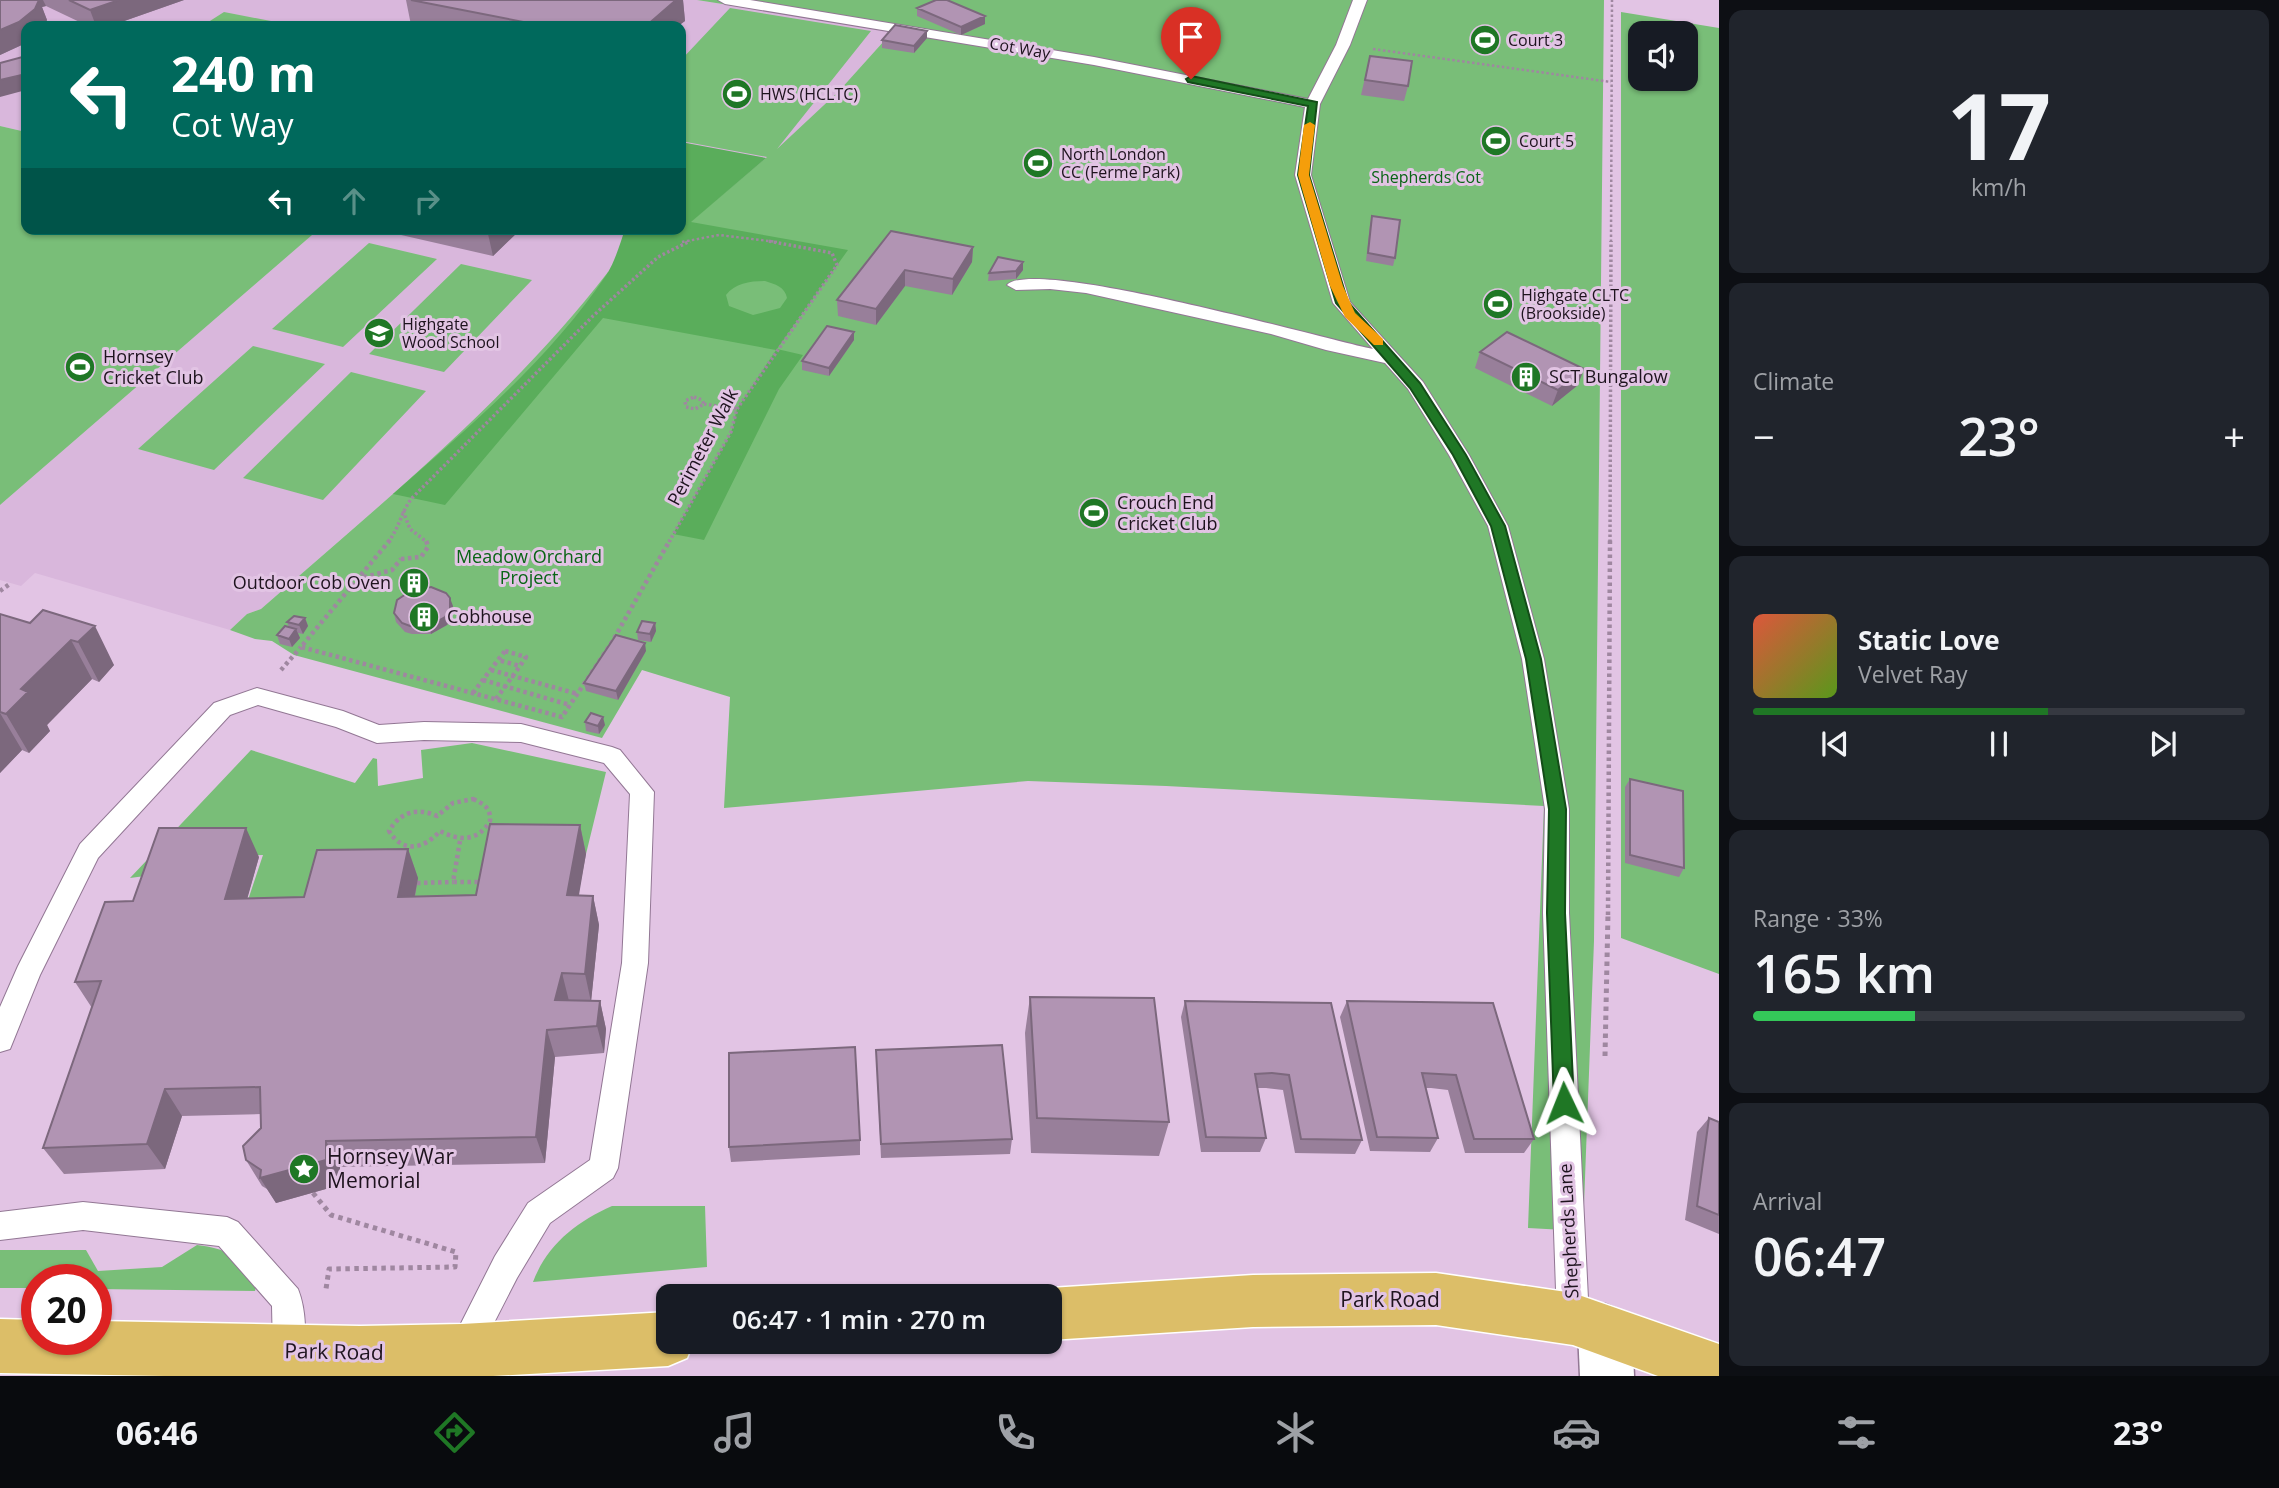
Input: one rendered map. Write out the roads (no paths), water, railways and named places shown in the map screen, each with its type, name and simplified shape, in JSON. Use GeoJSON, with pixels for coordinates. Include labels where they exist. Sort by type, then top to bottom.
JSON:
{"type":"FeatureCollection","features":[{"type":"Feature","properties":{"kind":"main road","name":"Park Road"},"geometry":{"type":"LineString","coordinates":[[1062,1313],[1252,1301],[1436,1299],[1595,1342],[1719,1371]]}},
{"type":"Feature","properties":{"kind":"main road","name":"Park Road"},"geometry":{"type":"LineString","coordinates":[[0,1346],[303,1352],[475,1359],[656,1340]]}},
{"type":"Feature","properties":{"kind":"lane","name":"Cot Way"},"geometry":{"type":"LineString","coordinates":[[725,0],[1094,61],[1313,104]]}},
{"type":"Feature","properties":{"kind":"lane","name":"Shepherds Lane"},"geometry":{"type":"LineString","coordinates":[[1360,0],[1343,45],[1313,104],[1303,175],[1339,294],[1350,314],[1416,386],[1460,455],[1498,526],[1533,659],[1557,809],[1556,913],[1595,1342]]}},
{"type":"Feature","properties":{"kind":"lane"},"geometry":{"type":"LineString","coordinates":[[1016,285],[1050,284],[1086,288],[1275,329],[1332,346],[1394,359]]}},
{"type":"Feature","properties":{"kind":"lane"},"geometry":{"type":"LineString","coordinates":[[0,1040],[27,974],[89,851],[222,709],[257,696],[343,720],[377,734],[424,731],[521,733],[612,756],[642,792],[635,963],[603,1168],[539,1213],[506,1267],[475,1359]]}},
{"type":"Feature","properties":{"kind":"lane"},"geometry":{"type":"LineString","coordinates":[[0,1226],[83,1216],[227,1232],[287,1300],[303,1352]]}},
{"type":"Feature","properties":{"kind":"place","name":"Court 3"},"geometry":{"type":"Point","coordinates":[1485,40]}},
{"type":"Feature","properties":{"kind":"place","name":"HWS (HCLTC)"},"geometry":{"type":"Point","coordinates":[737,94]}},
{"type":"Feature","properties":{"kind":"place","name":"Court 5"},"geometry":{"type":"Point","coordinates":[1496,141]}},
{"type":"Feature","properties":{"kind":"place","name":"North London CC (Ferme Park)"},"geometry":{"type":"Point","coordinates":[1038,163]}},
{"type":"Feature","properties":{"kind":"place","name":"Highgate CLTC (Brookside)"},"geometry":{"type":"Point","coordinates":[1498,304]}},
{"type":"Feature","properties":{"kind":"place","name":"Highgate Wood School"},"geometry":{"type":"Point","coordinates":[379,333]}},
{"type":"Feature","properties":{"kind":"place","name":"Hornsey Cricket Club"},"geometry":{"type":"Point","coordinates":[80,367]}},
{"type":"Feature","properties":{"kind":"place","name":"SCT Bungalow"},"geometry":{"type":"Point","coordinates":[1526,377]}},
{"type":"Feature","properties":{"kind":"place","name":"Crouch End Cricket Club"},"geometry":{"type":"Point","coordinates":[1094,513]}},
{"type":"Feature","properties":{"kind":"place","name":"Outdoor Cob Oven"},"geometry":{"type":"Point","coordinates":[414,583]}},
{"type":"Feature","properties":{"kind":"place","name":"Cobhouse"},"geometry":{"type":"Point","coordinates":[424,617]}},
{"type":"Feature","properties":{"kind":"place","name":"Hornsey War Memorial"},"geometry":{"type":"Point","coordinates":[304,1169]}},
{"type":"Feature","properties":{"kind":"park label","name":"Shepherds Cot"},"geometry":{"type":"Point","coordinates":[1426,177]}},
{"type":"Feature","properties":{"kind":"park label","name":"Meadow Orchard Project"},"geometry":{"type":"Point","coordinates":[529,567]}}]}
